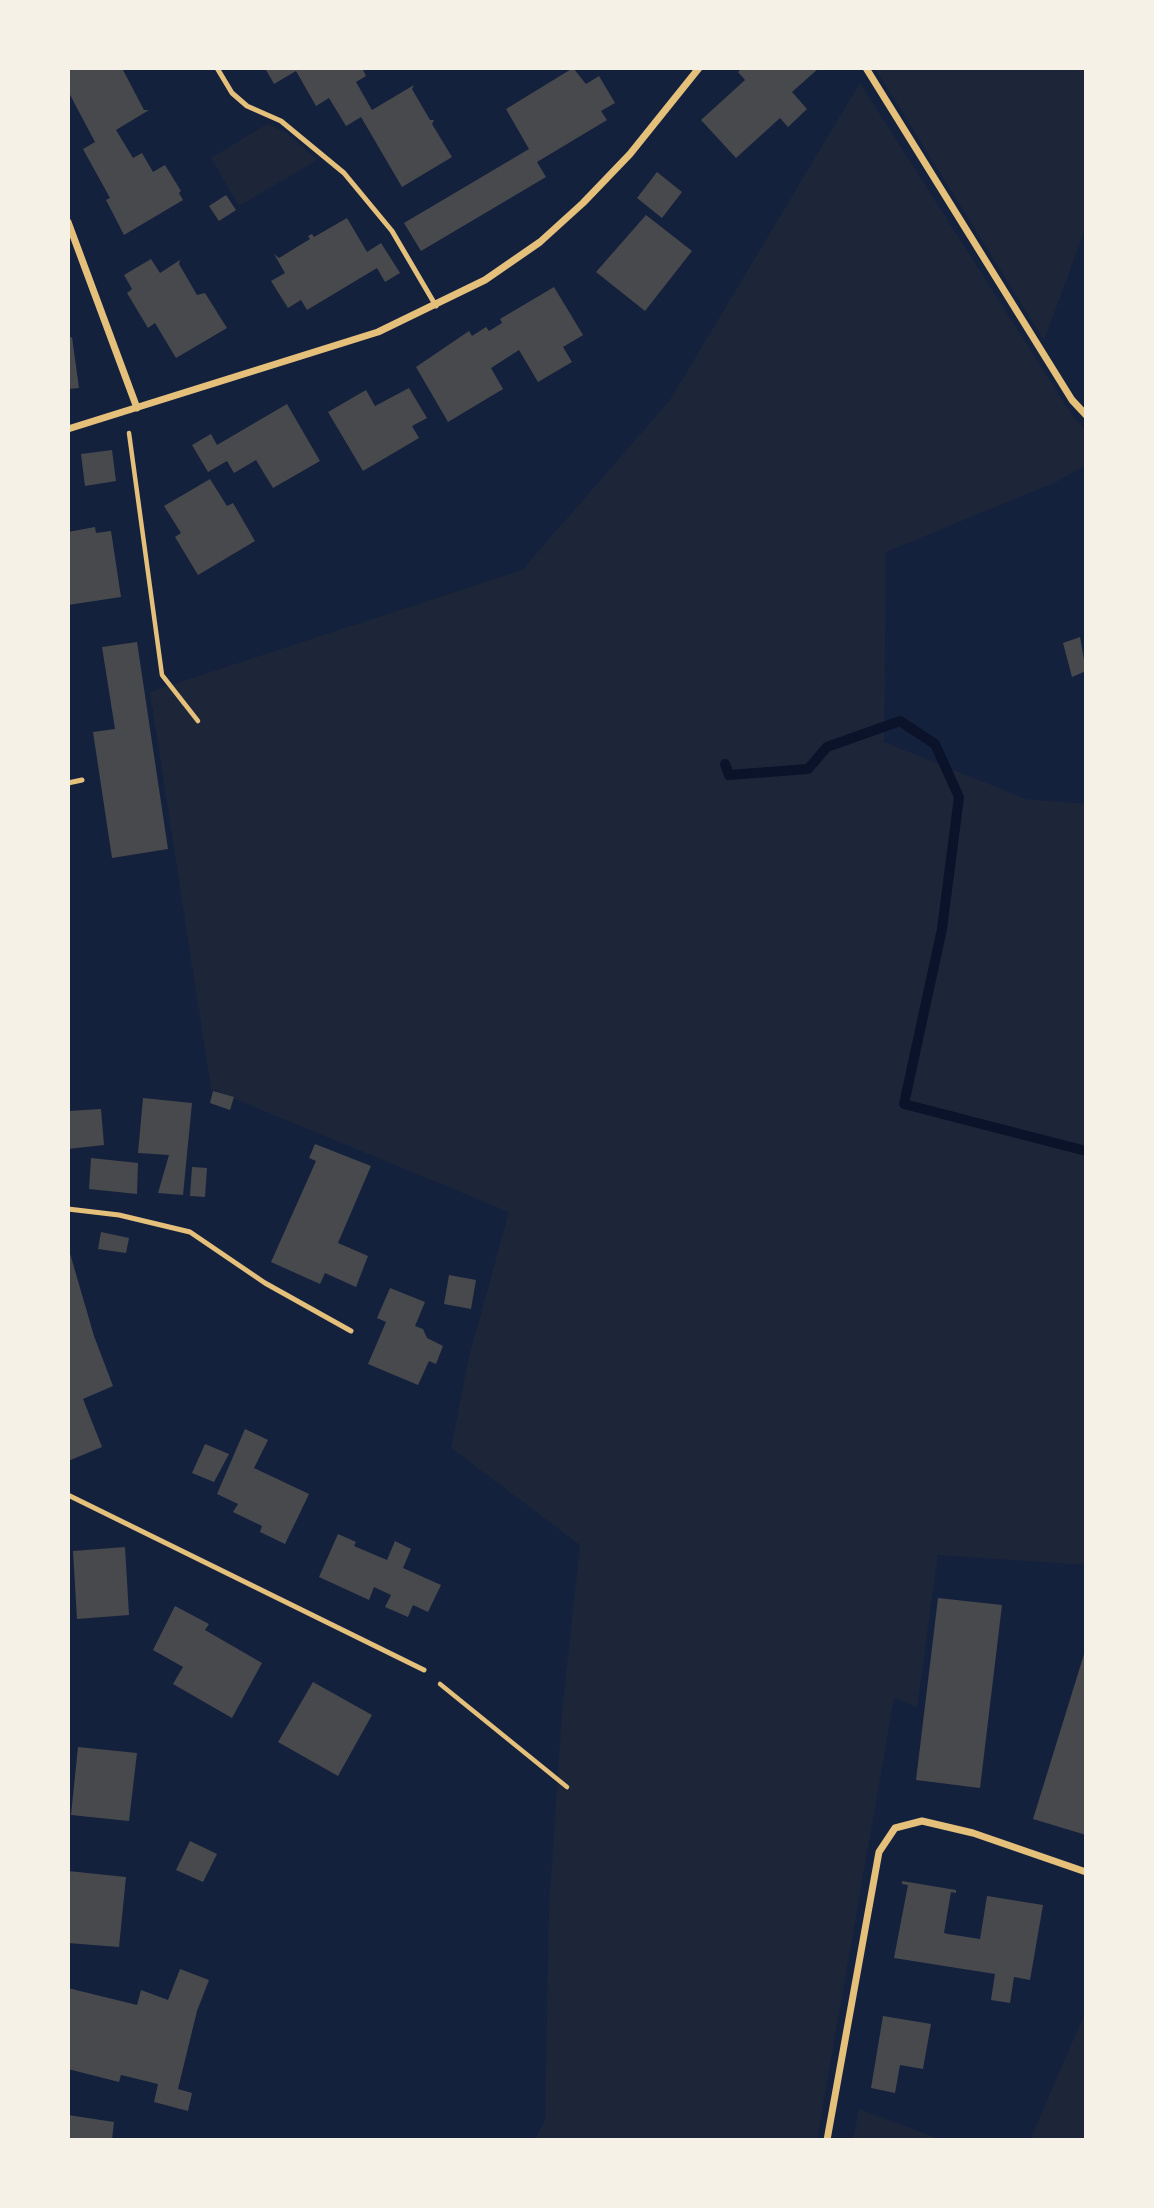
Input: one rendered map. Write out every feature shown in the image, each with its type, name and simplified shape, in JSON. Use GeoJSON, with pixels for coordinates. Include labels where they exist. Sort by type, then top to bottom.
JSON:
{"type":"FeatureCollection","features":[{"type":"Feature","properties":{"kind":"street"},"geometry":{"type":"LineString","coordinates":[[68,429],[378,332],[485,280],[540,242],[583,203],[630,154],[699,68]]}},
{"type":"Feature","properties":{"kind":"street"},"geometry":{"type":"LineString","coordinates":[[866,68],[1072,401],[1086,415]]}},
{"type":"Feature","properties":{"kind":"street"},"geometry":{"type":"LineString","coordinates":[[68,222],[137,408]]}},
{"type":"Feature","properties":{"kind":"street"},"geometry":{"type":"LineString","coordinates":[[828,2140],[879,1852],[895,1828],[922,1821],[973,1833],[1086,1872]]}},
{"type":"Feature","properties":{"kind":"lane"},"geometry":{"type":"LineString","coordinates":[[218,68],[232,93],[247,106],[281,121],[344,173],[392,231],[436,306]]}},
{"type":"Feature","properties":{"kind":"lane"},"geometry":{"type":"LineString","coordinates":[[68,783],[82,780]]}},
{"type":"Feature","properties":{"kind":"lane"},"geometry":{"type":"LineString","coordinates":[[68,1209],[119,1215],[190,1233],[265,1283],[351,1331]]}},
{"type":"Feature","properties":{"kind":"lane"},"geometry":{"type":"LineString","coordinates":[[68,1494],[424,1670]]}},
{"type":"Feature","properties":{"kind":"path"},"geometry":{"type":"LineString","coordinates":[[126,411],[162,676],[198,721]]}},
{"type":"Feature","properties":{"kind":"path"},"geometry":{"type":"LineString","coordinates":[[424,1670],[567,1787]]}},
{"type":"Feature","properties":{"kind":"shaded area"},"geometry":{"type":"Polygon","coordinates":[[[875,68],[1086,68],[1086,227],[1044,340],[875,68]]]}},
{"type":"Feature","properties":{"kind":"shaded area"},"geometry":{"type":"Polygon","coordinates":[[[860,83],[1072,415],[1086,430],[1086,465],[1056,482],[886,552],[884,742],[1026,799],[1086,804],[1086,1565],[938,1555],[917,1707],[894,1698],[817,2140],[535,2140],[545,2120],[549,1908],[562,1712],[580,1545],[451,1448],[468,1361],[509,1212],[211,1089],[150,692],[522,570],[670,400],[860,83]]]}},
{"type":"Feature","properties":{"kind":"shaded area"},"geometry":{"type":"Polygon","coordinates":[[[267,124],[287,133],[317,160],[239,206],[211,158],[267,124]]]}},
{"type":"Feature","properties":{"kind":"shaded area"},"geometry":{"type":"Polygon","coordinates":[[[1086,2011],[1086,2140],[1030,2140],[1086,2011]]]}},
{"type":"Feature","properties":{"kind":"shaded area"},"geometry":{"type":"Polygon","coordinates":[[[859,2109],[942,2140],[853,2140],[859,2109]]]}},
{"type":"Feature","properties":{"kind":"building"},"geometry":{"type":"Polygon","coordinates":[[[68,68],[122,68],[144,110],[149,110],[116,130],[133,158],[142,153],[153,172],[165,165],[181,191],[179,193],[183,200],[124,235],[106,200],[110,198],[83,149],[95,142],[68,91],[68,68]]]}},
{"type":"Feature","properties":{"kind":"building"},"geometry":{"type":"Polygon","coordinates":[[[265,68],[362,68],[366,76],[356,82],[372,110],[414,85],[412,89],[430,120],[434,120],[432,124],[452,157],[402,187],[361,117],[346,126],[329,98],[316,106],[296,71],[274,84],[265,68]]]}},
{"type":"Feature","properties":{"kind":"building"},"geometry":{"type":"Polygon","coordinates":[[[573,68],[586,84],[599,76],[615,103],[601,111],[607,120],[537,162],[546,177],[421,251],[404,223],[529,149],[506,109],[573,68]]]}},
{"type":"Feature","properties":{"kind":"building"},"geometry":{"type":"Polygon","coordinates":[[[742,68],[819,68],[792,92],[807,109],[788,127],[780,118],[736,158],[701,120],[745,80],[738,72],[742,68]]]}},
{"type":"Feature","properties":{"kind":"building"},"geometry":{"type":"Polygon","coordinates":[[[657,172],[682,192],[662,218],[637,198],[657,172]]]}},
{"type":"Feature","properties":{"kind":"building"},"geometry":{"type":"Polygon","coordinates":[[[226,195],[236,210],[219,221],[209,206],[226,195]]]}},
{"type":"Feature","properties":{"kind":"building"},"geometry":{"type":"Polygon","coordinates":[[[646,215],[692,251],[645,311],[596,272],[646,215]]]}},
{"type":"Feature","properties":{"kind":"building"},"geometry":{"type":"Polygon","coordinates":[[[347,218],[367,252],[381,243],[400,273],[385,282],[377,268],[307,310],[301,300],[288,308],[271,281],[285,273],[274,254],[279,258],[310,239],[308,236],[312,234],[314,237],[347,218]]]}},
{"type":"Feature","properties":{"kind":"building"},"geometry":{"type":"Polygon","coordinates":[[[151,259],[160,273],[180,260],[179,264],[197,295],[205,293],[227,328],[176,358],[155,323],[148,328],[127,293],[132,289],[124,275],[151,259]]]}},
{"type":"Feature","properties":{"kind":"building"},"geometry":{"type":"Polygon","coordinates":[[[554,287],[583,335],[563,347],[572,362],[538,382],[519,350],[491,368],[503,389],[448,422],[416,367],[469,331],[472,336],[486,327],[489,331],[502,323],[500,319],[554,287]]]}},
{"type":"Feature","properties":{"kind":"building"},"geometry":{"type":"Polygon","coordinates":[[[72,337],[79,388],[68,389],[68,338],[72,337]]]}},
{"type":"Feature","properties":{"kind":"building"},"geometry":{"type":"Polygon","coordinates":[[[409,388],[427,418],[412,426],[419,438],[363,471],[328,412],[366,390],[375,406],[409,388]]]}},
{"type":"Feature","properties":{"kind":"building"},"geometry":{"type":"Polygon","coordinates":[[[287,404],[320,461],[273,488],[256,460],[234,473],[227,461],[208,472],[192,445],[211,434],[217,445],[287,404]]]}},
{"type":"Feature","properties":{"kind":"building"},"geometry":{"type":"Polygon","coordinates":[[[112,450],[116,481],[85,486],[81,454],[112,450]]]}},
{"type":"Feature","properties":{"kind":"building"},"geometry":{"type":"Polygon","coordinates":[[[210,479],[227,506],[233,503],[255,541],[198,575],[175,537],[181,533],[164,506],[210,479]]]}},
{"type":"Feature","properties":{"kind":"building"},"geometry":{"type":"Polygon","coordinates":[[[95,527],[96,533],[111,531],[121,597],[68,605],[68,532],[95,527]]]}},
{"type":"Feature","properties":{"kind":"building"},"geometry":{"type":"Polygon","coordinates":[[[1080,637],[1086,671],[1072,677],[1063,643],[1080,637]]]}},
{"type":"Feature","properties":{"kind":"building"},"geometry":{"type":"Polygon","coordinates":[[[137,642],[168,849],[112,858],[93,732],[115,729],[102,647],[137,642]]]}},
{"type":"Feature","properties":{"kind":"building"},"geometry":{"type":"Polygon","coordinates":[[[213,1091],[234,1097],[230,1110],[210,1103],[213,1091]]]}},
{"type":"Feature","properties":{"kind":"building"},"geometry":{"type":"Polygon","coordinates":[[[143,1098],[192,1103],[183,1195],[158,1193],[169,1155],[138,1153],[143,1098]]]}},
{"type":"Feature","properties":{"kind":"building"},"geometry":{"type":"Polygon","coordinates":[[[101,1109],[104,1145],[68,1149],[68,1111],[101,1109]]]}},
{"type":"Feature","properties":{"kind":"building"},"geometry":{"type":"Polygon","coordinates":[[[315,1144],[371,1166],[338,1243],[368,1256],[356,1287],[325,1273],[320,1284],[271,1262],[316,1161],[309,1158],[315,1144]]]}},
{"type":"Feature","properties":{"kind":"building"},"geometry":{"type":"Polygon","coordinates":[[[91,1158],[138,1163],[137,1194],[89,1189],[91,1158]]]}},
{"type":"Feature","properties":{"kind":"building"},"geometry":{"type":"Polygon","coordinates":[[[192,1167],[207,1168],[205,1197],[190,1196],[192,1167]]]}},
{"type":"Feature","properties":{"kind":"building"},"geometry":{"type":"Polygon","coordinates":[[[101,1232],[129,1238],[126,1253],[98,1249],[101,1232]]]}},
{"type":"Feature","properties":{"kind":"building"},"geometry":{"type":"Polygon","coordinates":[[[69,1250],[94,1336],[113,1386],[83,1399],[102,1447],[68,1461],[69,1250]]]}},
{"type":"Feature","properties":{"kind":"building"},"geometry":{"type":"Polygon","coordinates":[[[449,1275],[476,1280],[471,1309],[444,1304],[449,1275]]]}},
{"type":"Feature","properties":{"kind":"building"},"geometry":{"type":"Polygon","coordinates":[[[390,1288],[425,1302],[415,1326],[423,1329],[427,1338],[443,1346],[436,1364],[429,1361],[418,1385],[368,1364],[386,1322],[377,1318],[390,1288]]]}},
{"type":"Feature","properties":{"kind":"building"},"geometry":{"type":"Polygon","coordinates":[[[245,1429],[268,1440],[254,1468],[309,1494],[285,1544],[260,1532],[262,1526],[233,1512],[238,1504],[217,1494],[245,1429]]]}},
{"type":"Feature","properties":{"kind":"building"},"geometry":{"type":"Polygon","coordinates":[[[205,1444],[229,1454],[214,1482],[192,1473],[205,1444]]]}},
{"type":"Feature","properties":{"kind":"building"},"geometry":{"type":"Polygon","coordinates":[[[338,1534],[356,1542],[354,1546],[387,1560],[395,1541],[411,1549],[403,1568],[441,1585],[428,1612],[413,1605],[408,1617],[385,1607],[391,1595],[374,1587],[369,1600],[319,1577],[338,1534]]]}},
{"type":"Feature","properties":{"kind":"building"},"geometry":{"type":"Polygon","coordinates":[[[125,1547],[129,1615],[77,1619],[73,1551],[125,1547]]]}},
{"type":"Feature","properties":{"kind":"building"},"geometry":{"type":"Polygon","coordinates":[[[938,1598],[1002,1605],[980,1788],[916,1780],[938,1598]]]}},
{"type":"Feature","properties":{"kind":"building"},"geometry":{"type":"Polygon","coordinates":[[[175,1606],[209,1624],[205,1630],[262,1663],[232,1718],[173,1684],[183,1667],[153,1650],[175,1606]]]}},
{"type":"Feature","properties":{"kind":"building"},"geometry":{"type":"Polygon","coordinates":[[[1086,1651],[1086,1835],[1033,1819],[1086,1651]]]}},
{"type":"Feature","properties":{"kind":"building"},"geometry":{"type":"Polygon","coordinates":[[[313,1682],[372,1715],[338,1776],[278,1742],[313,1682]]]}},
{"type":"Feature","properties":{"kind":"building"},"geometry":{"type":"Polygon","coordinates":[[[78,1747],[137,1753],[129,1821],[71,1815],[78,1747]]]}},
{"type":"Feature","properties":{"kind":"building"},"geometry":{"type":"Polygon","coordinates":[[[190,1841],[217,1854],[203,1882],[176,1870],[190,1841]]]}},
{"type":"Feature","properties":{"kind":"building"},"geometry":{"type":"Polygon","coordinates":[[[68,1871],[126,1877],[119,1947],[68,1943],[68,1871]]]}},
{"type":"Feature","properties":{"kind":"building"},"geometry":{"type":"Polygon","coordinates":[[[902,1881],[956,1890],[956,1893],[951,1892],[944,1933],[948,1934],[980,1939],[987,1896],[1043,1905],[1030,1980],[1014,1977],[1010,2003],[991,2000],[995,1974],[894,1958],[908,1885],[902,1884],[902,1881]]]}},
{"type":"Feature","properties":{"kind":"building"},"geometry":{"type":"Polygon","coordinates":[[[180,1969],[209,1980],[197,2011],[178,2089],[192,2093],[188,2111],[154,2102],[158,2084],[121,2075],[119,2082],[68,2069],[68,1988],[137,2005],[141,1990],[168,2000],[180,1969]]]}},
{"type":"Feature","properties":{"kind":"building"},"geometry":{"type":"Polygon","coordinates":[[[883,2016],[931,2024],[923,2069],[900,2065],[895,2093],[871,2088],[883,2016]]]}},
{"type":"Feature","properties":{"kind":"building"},"geometry":{"type":"Polygon","coordinates":[[[68,2115],[114,2122],[112,2140],[68,2140],[68,2115]]]}},
{"type":"Feature","properties":{"kind":"waterway"},"geometry":{"type":"LineString","coordinates":[[725,764],[729,775],[808,769],[827,747],[900,721],[935,744],[959,797],[942,929],[904,1104],[1086,1151]]}}]}
